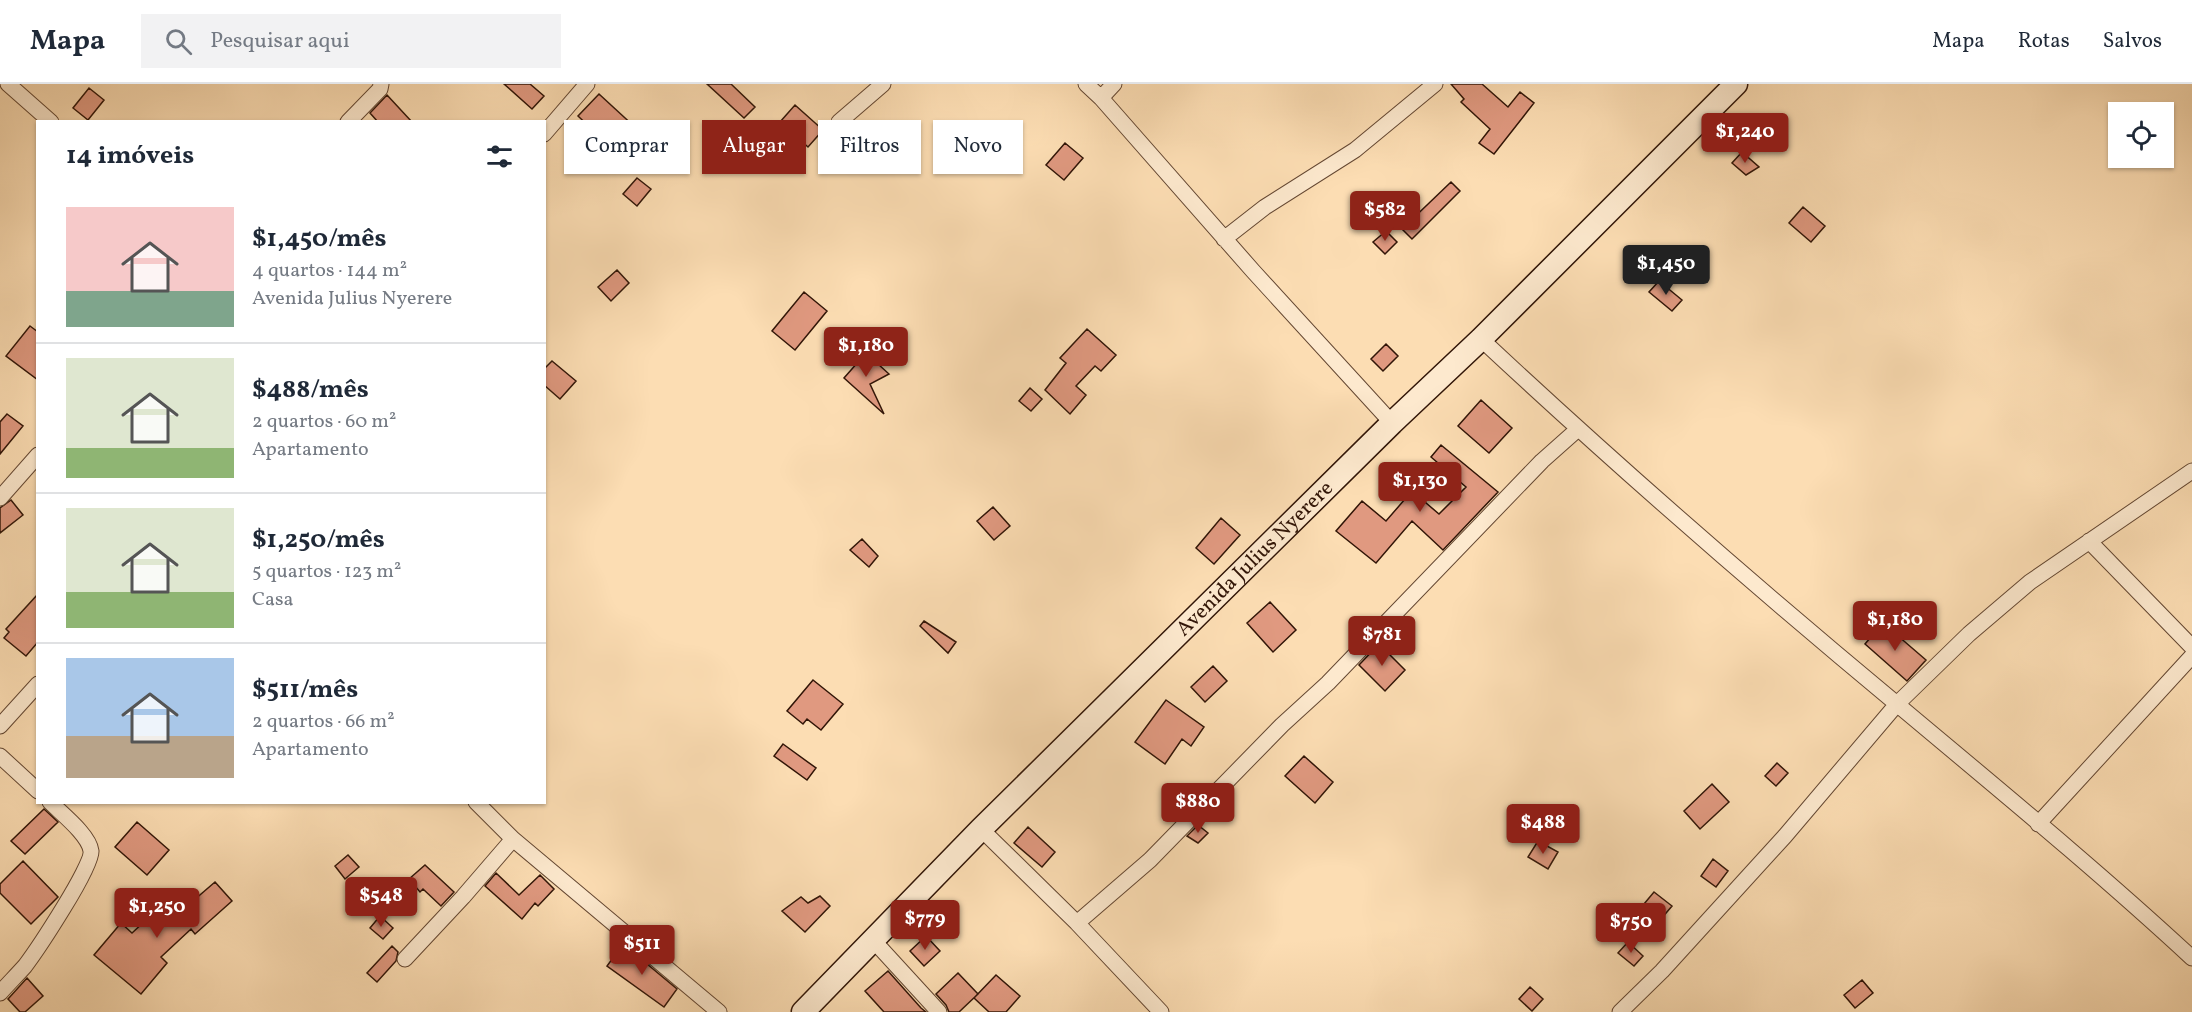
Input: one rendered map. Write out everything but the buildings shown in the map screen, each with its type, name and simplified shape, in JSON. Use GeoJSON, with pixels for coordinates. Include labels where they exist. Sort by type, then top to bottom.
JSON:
{"type":"FeatureCollection","features":[{"type":"Feature","properties":{"kind":"street"},"geometry":{"type":"LineString","coordinates":[[8,84],[49,120]]}},
{"type":"Feature","properties":{"kind":"street"},"geometry":{"type":"LineString","coordinates":[[350,120],[380,89],[381,84]]}},
{"type":"Feature","properties":{"kind":"street"},"geometry":{"type":"LineString","coordinates":[[546,132],[587,84]]}},
{"type":"Feature","properties":{"kind":"street"},"geometry":{"type":"LineString","coordinates":[[841,120],[883,84]]}},
{"type":"Feature","properties":{"kind":"street"},"geometry":{"type":"LineString","coordinates":[[1086,84],[1392,423]]}},
{"type":"Feature","properties":{"kind":"street"},"geometry":{"type":"LineString","coordinates":[[1101,98],[1114,84]]}},
{"type":"Feature","properties":{"kind":"street"},"geometry":{"type":"LineString","coordinates":[[1224,238],[1265,207],[1355,150],[1435,84]]}},
{"type":"Feature","properties":{"kind":"street","name":"Avenida Julius Nyerere"},"geometry":{"type":"LineString","coordinates":[[803,1012],[981,829],[1392,423],[1481,339],[1736,84]]}},
{"type":"Feature","properties":{"kind":"street"},"geometry":{"type":"LineString","coordinates":[[1481,339],[1578,429],[2149,918],[2192,958]]}},
{"type":"Feature","properties":{"kind":"street"},"geometry":{"type":"LineString","coordinates":[[1077,923],[1150,860],[1282,725],[1328,683],[1542,461],[1578,429]]}},
{"type":"Feature","properties":{"kind":"street"},"geometry":{"type":"LineString","coordinates":[[0,498],[36,457]]}},
{"type":"Feature","properties":{"kind":"street"},"geometry":{"type":"LineString","coordinates":[[1620,1012],[1662,971],[1785,836],[1897,704],[1969,634],[2030,582],[2089,541],[2188,479]]}},
{"type":"Feature","properties":{"kind":"street"},"geometry":{"type":"LineString","coordinates":[[2089,541],[2192,647]]}},
{"type":"Feature","properties":{"kind":"street"},"geometry":{"type":"LineString","coordinates":[[2038,824],[2192,656]]}},
{"type":"Feature","properties":{"kind":"street"},"geometry":{"type":"LineString","coordinates":[[0,726],[36,686]]}},
{"type":"Feature","properties":{"kind":"street"},"geometry":{"type":"LineString","coordinates":[[0,756],[36,789]]}},
{"type":"Feature","properties":{"kind":"street"},"geometry":{"type":"LineString","coordinates":[[0,993],[25,965],[91,858],[87,838],[52,804]]}},
{"type":"Feature","properties":{"kind":"street"},"geometry":{"type":"LineString","coordinates":[[478,804],[513,839],[719,1012]]}},
{"type":"Feature","properties":{"kind":"street"},"geometry":{"type":"LineString","coordinates":[[981,829],[1077,923],[1161,1012]]}},
{"type":"Feature","properties":{"kind":"street"},"geometry":{"type":"LineString","coordinates":[[405,959],[513,839]]}},
{"type":"Feature","properties":{"kind":"street"},"geometry":{"type":"LineString","coordinates":[[873,940],[939,1012]]}}]}
